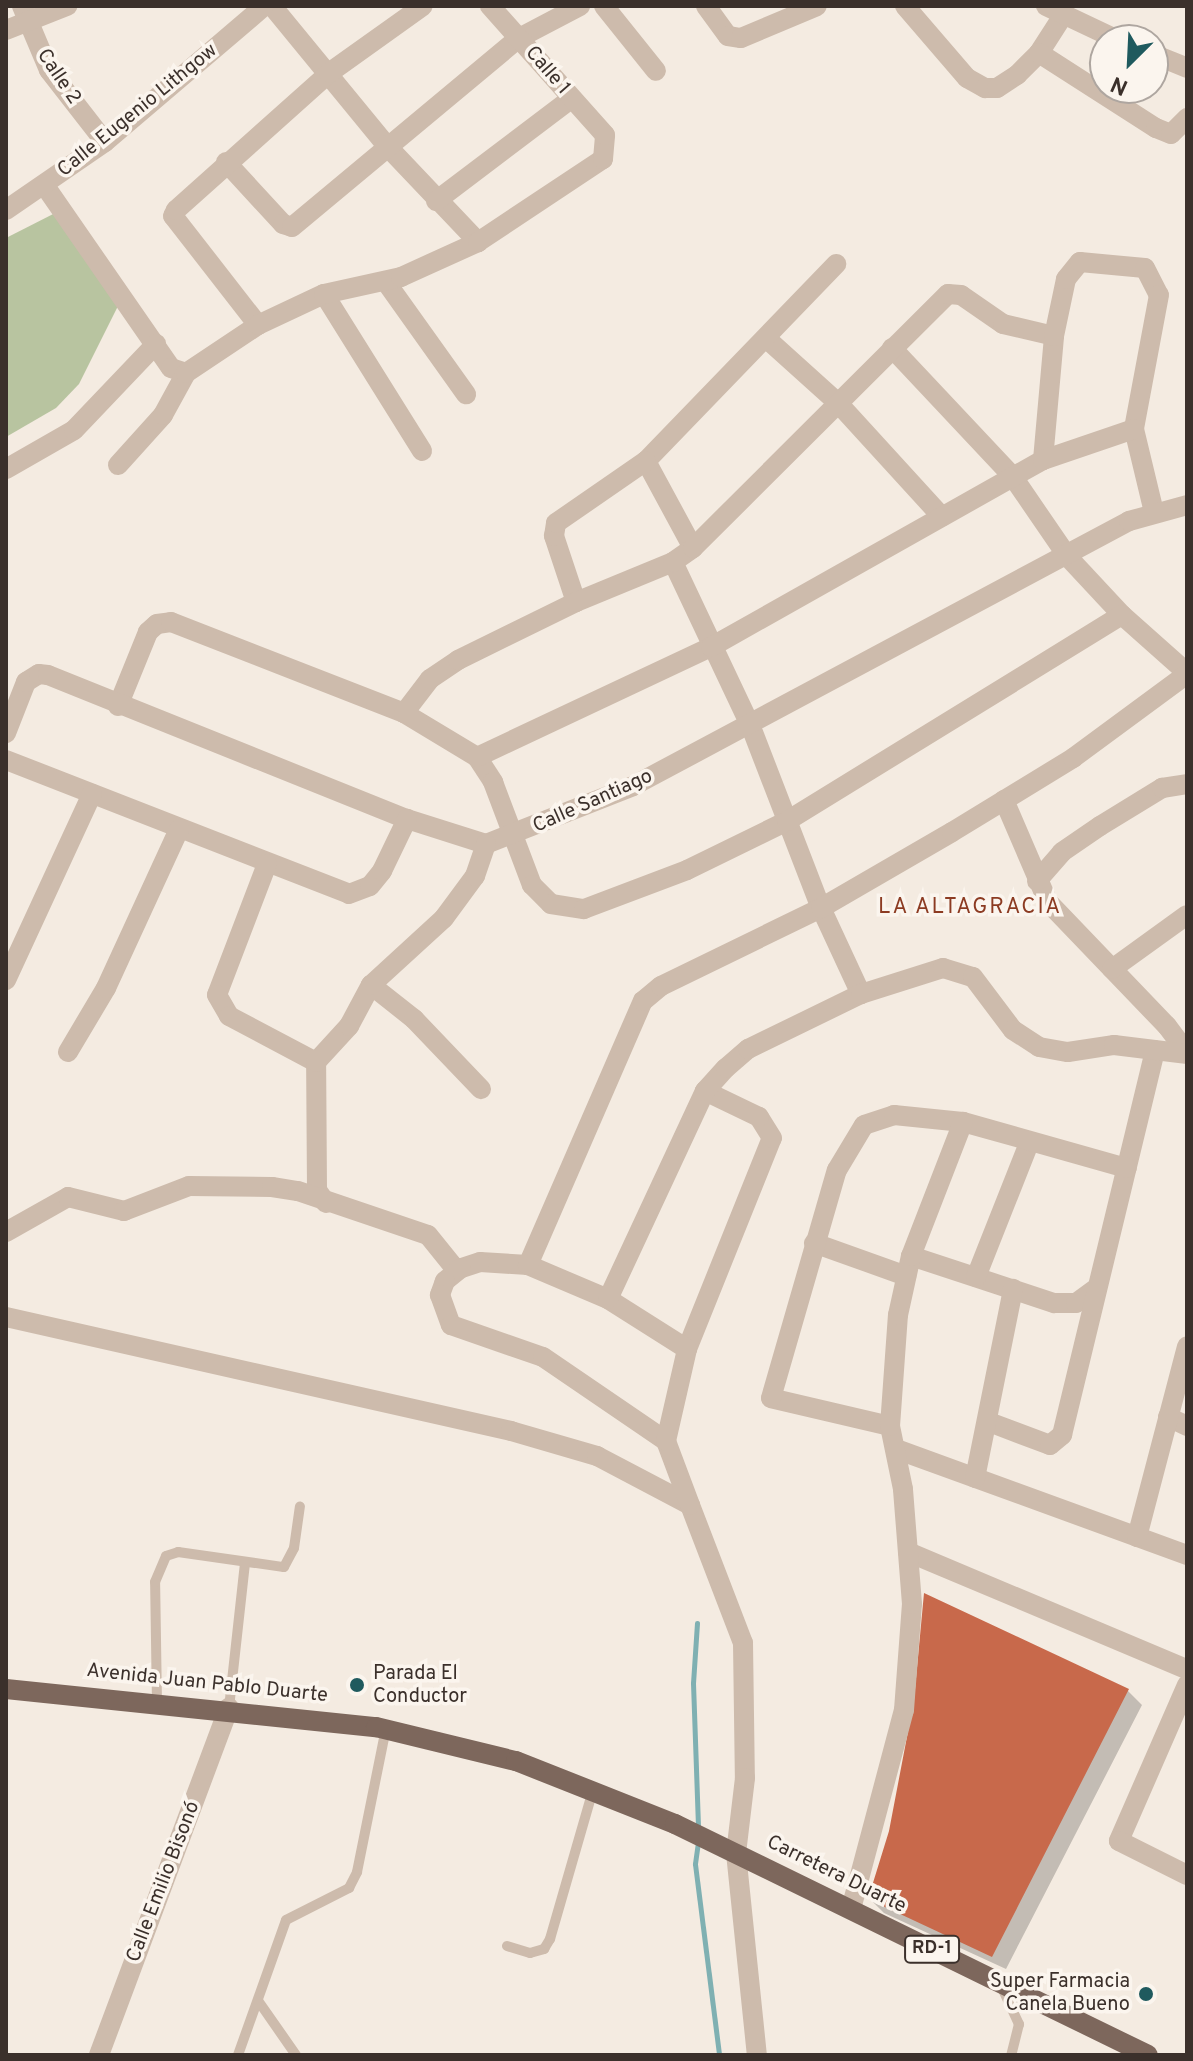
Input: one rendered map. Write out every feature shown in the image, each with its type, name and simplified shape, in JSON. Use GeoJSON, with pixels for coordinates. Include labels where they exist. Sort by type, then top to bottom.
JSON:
{"type":"FeatureCollection","features":[{"type":"Feature","properties":{"kind":"main road","name":"Avenida Juan Pablo Duarte"},"geometry":{"type":"LineString","coordinates":[[6,1689],[229,1708],[386,1728],[516,1761],[593,1788],[675,1824]]}},
{"type":"Feature","properties":{"kind":"main road","name":"Carretera Duarte"},"geometry":{"type":"LineString","coordinates":[[675,1824],[1148,2055]]}},
{"type":"Feature","properties":{"kind":"street"},"geometry":{"type":"LineString","coordinates":[[17,19],[67,6]]}},
{"type":"Feature","properties":{"kind":"street","name":"Calle Eugenio Lithgow"},"geometry":{"type":"LineString","coordinates":[[6,210],[105,142],[264,6]]}},
{"type":"Feature","properties":{"kind":"street"},"geometry":{"type":"LineString","coordinates":[[118,465],[163,415],[186,373],[258,325],[324,294],[386,282],[478,242],[386,145],[272,6]]}},
{"type":"Feature","properties":{"kind":"street"},"geometry":{"type":"LineString","coordinates":[[258,325],[173,216],[226,162],[329,73],[423,6]]}},
{"type":"Feature","properties":{"kind":"street","name":"Calle 1"},"geometry":{"type":"LineString","coordinates":[[478,242],[597,165],[607,152],[605,135],[490,6]]}},
{"type":"Feature","properties":{"kind":"street"},"geometry":{"type":"LineString","coordinates":[[226,162],[283,224],[292,227],[386,145],[519,38],[580,6]]}},
{"type":"Feature","properties":{"kind":"street"},"geometry":{"type":"LineString","coordinates":[[604,6],[656,71]]}},
{"type":"Feature","properties":{"kind":"street"},"geometry":{"type":"LineString","coordinates":[[706,6],[728,36],[741,38],[817,6]]}},
{"type":"Feature","properties":{"kind":"street"},"geometry":{"type":"LineString","coordinates":[[905,6],[967,78],[985,88],[997,88],[1017,75],[1039,53],[1054,12],[1089,27]]}},
{"type":"Feature","properties":{"kind":"street","name":"Calle 2"},"geometry":{"type":"LineString","coordinates":[[17,19],[49,70],[105,142]]}},
{"type":"Feature","properties":{"kind":"street"},"geometry":{"type":"LineString","coordinates":[[1039,53],[1156,128],[1171,134],[1187,118]]}},
{"type":"Feature","properties":{"kind":"street"},"geometry":{"type":"LineString","coordinates":[[436,201],[571,99]]}},
{"type":"Feature","properties":{"kind":"street"},"geometry":{"type":"LineString","coordinates":[[45,186],[171,368],[186,373]]}},
{"type":"Feature","properties":{"kind":"street"},"geometry":{"type":"LineString","coordinates":[[1043,460],[1054,336],[1066,279],[1080,262],[1134,264],[1154,277],[1159,295],[1134,429],[1154,512]]}},
{"type":"Feature","properties":{"kind":"street"},"geometry":{"type":"LineString","coordinates":[[576,602],[554,536],[556,523],[646,461],[768,340],[836,264]]}},
{"type":"Feature","properties":{"kind":"street"},"geometry":{"type":"LineString","coordinates":[[386,282],[466,394]]}},
{"type":"Feature","properties":{"kind":"street"},"geometry":{"type":"LineString","coordinates":[[324,294],[422,451]]}},
{"type":"Feature","properties":{"kind":"street"},"geometry":{"type":"LineString","coordinates":[[404,713],[430,679],[458,660],[576,602],[673,562],[693,548],[948,294],[961,295],[1003,324],[1054,336]]}},
{"type":"Feature","properties":{"kind":"street"},"geometry":{"type":"LineString","coordinates":[[768,340],[838,403],[942,517]]}},
{"type":"Feature","properties":{"kind":"street"},"geometry":{"type":"LineString","coordinates":[[6,469],[74,430],[156,344]]}},
{"type":"Feature","properties":{"kind":"street"},"geometry":{"type":"LineString","coordinates":[[528,1265],[643,1001],[661,986],[821,908],[1004,800],[1154,702],[1187,673],[1122,615],[1067,556],[1013,477],[892,348]]}},
{"type":"Feature","properties":{"kind":"street"},"geometry":{"type":"LineString","coordinates":[[477,757],[711,647],[1043,460],[1134,429]]}},
{"type":"Feature","properties":{"kind":"street"},"geometry":{"type":"LineString","coordinates":[[646,461],[693,548]]}},
{"type":"Feature","properties":{"kind":"street","name":"Calle Santiago"},"geometry":{"type":"LineString","coordinates":[[6,733],[21,689],[39,674],[407,819],[486,844],[512,839],[751,727],[1154,512],[1187,505]]}},
{"type":"Feature","properties":{"kind":"street"},"geometry":{"type":"LineString","coordinates":[[673,562],[751,727],[821,908],[861,994]]}},
{"type":"Feature","properties":{"kind":"street"},"geometry":{"type":"LineString","coordinates":[[118,706],[148,632],[157,624],[171,622],[404,713],[477,757],[493,782],[512,839],[541,896],[566,909],[584,909],[687,870],[787,821],[1122,615]]}},
{"type":"Feature","properties":{"kind":"street"},"geometry":{"type":"LineString","coordinates":[[6,760],[335,891],[361,892],[382,871],[407,819]]}},
{"type":"Feature","properties":{"kind":"street"},"geometry":{"type":"LineString","coordinates":[[1037,881],[1062,852],[1100,826],[1162,788],[1187,784]]}},
{"type":"Feature","properties":{"kind":"street"},"geometry":{"type":"LineString","coordinates":[[6,980],[92,794]]}},
{"type":"Feature","properties":{"kind":"street"},"geometry":{"type":"LineString","coordinates":[[1004,800],[1048,902],[1187,1054]]}},
{"type":"Feature","properties":{"kind":"street"},"geometry":{"type":"LineString","coordinates":[[68,1052],[106,988],[179,829]]}},
{"type":"Feature","properties":{"kind":"street"},"geometry":{"type":"LineString","coordinates":[[326,1203],[317,1190],[316,1062],[349,1026],[371,985],[444,918],[475,876],[486,844]]}},
{"type":"Feature","properties":{"kind":"street"},"geometry":{"type":"LineString","coordinates":[[267,864],[217,995],[229,1016],[316,1062]]}},
{"type":"Feature","properties":{"kind":"street"},"geometry":{"type":"LineString","coordinates":[[1112,969],[1187,915]]}},
{"type":"Feature","properties":{"kind":"street"},"geometry":{"type":"LineString","coordinates":[[608,1299],[705,1091],[748,1049],[861,994],[914,975],[956,969],[983,987],[1013,1030],[1039,1047],[1068,1052],[1114,1045],[1187,1054]]}},
{"type":"Feature","properties":{"kind":"street"},"geometry":{"type":"LineString","coordinates":[[371,985],[414,1019],[481,1089]]}},
{"type":"Feature","properties":{"kind":"street"},"geometry":{"type":"LineString","coordinates":[[989,1422],[1050,1445],[1058,1443],[1155,1050]]}},
{"type":"Feature","properties":{"kind":"street"},"geometry":{"type":"LineString","coordinates":[[705,1091],[759,1117],[772,1138],[687,1349],[666,1441],[743,1643],[745,1778],[736,1853],[757,2055]]}},
{"type":"Feature","properties":{"kind":"street"},"geometry":{"type":"LineString","coordinates":[[890,1426],[771,1398],[837,1170],[864,1125],[894,1115],[963,1122],[1127,1168]]}},
{"type":"Feature","properties":{"kind":"street"},"geometry":{"type":"LineString","coordinates":[[851,1909],[904,1710],[912,1604],[896,1449],[890,1426],[908,1266],[963,1122]]}},
{"type":"Feature","properties":{"kind":"street"},"geometry":{"type":"LineString","coordinates":[[976,1277],[1029,1143]]}},
{"type":"Feature","properties":{"kind":"street"},"geometry":{"type":"LineString","coordinates":[[6,1232],[68,1197],[124,1211],[189,1186],[298,1191],[428,1235],[457,1271]]}},
{"type":"Feature","properties":{"kind":"street"},"geometry":{"type":"LineString","coordinates":[[814,1243],[908,1266],[976,1277],[1054,1303],[1076,1303],[1094,1290]]}},
{"type":"Feature","properties":{"kind":"street"},"geometry":{"type":"LineString","coordinates":[[666,1441],[543,1357],[498,1346],[451,1325],[440,1295],[445,1281],[457,1271],[480,1262],[528,1265],[608,1299],[687,1349]]}},
{"type":"Feature","properties":{"kind":"street"},"geometry":{"type":"LineString","coordinates":[[975,1478],[989,1422],[1013,1289]]}},
{"type":"Feature","properties":{"kind":"street"},"geometry":{"type":"LineString","coordinates":[[6,1317],[511,1431],[597,1456],[690,1505]]}},
{"type":"Feature","properties":{"kind":"street"},"geometry":{"type":"LineString","coordinates":[[1137,1537],[1187,1346]]}},
{"type":"Feature","properties":{"kind":"street"},"geometry":{"type":"LineString","coordinates":[[1168,1417],[1187,1426]]}},
{"type":"Feature","properties":{"kind":"street"},"geometry":{"type":"LineString","coordinates":[[896,1449],[1187,1555]]}},
{"type":"Feature","properties":{"kind":"street"},"geometry":{"type":"LineString","coordinates":[[908,1552],[1187,1669]]}},
{"type":"Feature","properties":{"kind":"street"},"geometry":{"type":"LineString","coordinates":[[1187,1685],[1119,1841],[1187,1875]]}},
{"type":"Feature","properties":{"kind":"street","name":"Calle Emilio Bisonó"},"geometry":{"type":"LineString","coordinates":[[99,2055],[229,1708]]}},
{"type":"Feature","properties":{"kind":"lane"},"geometry":{"type":"LineString","coordinates":[[157,1703],[158,1568],[166,1556],[178,1552],[284,1567],[294,1548],[300,1506]]}},
{"type":"Feature","properties":{"kind":"lane"},"geometry":{"type":"LineString","coordinates":[[229,1708],[245,1563]]}},
{"type":"Feature","properties":{"kind":"lane"},"geometry":{"type":"LineString","coordinates":[[238,2055],[286,1920],[349,1888],[357,1872],[386,1728]]}},
{"type":"Feature","properties":{"kind":"lane"},"geometry":{"type":"LineString","coordinates":[[507,1946],[530,1953],[544,1949],[550,1939],[593,1788]]}},
{"type":"Feature","properties":{"kind":"lane"},"geometry":{"type":"LineString","coordinates":[[994,1979],[1007,1995],[1019,2024],[1011,2055]]}},
{"type":"Feature","properties":{"kind":"lane"},"geometry":{"type":"LineString","coordinates":[[259,2002],[296,2055]]}},
{"type":"Feature","properties":{"kind":"green space"},"geometry":{"type":"Polygon","coordinates":[[[65,208],[125,292],[79,384],[56,408],[6,437],[6,238],[65,208]]]}},
{"type":"Feature","properties":{"kind":"building"},"geometry":{"type":"Polygon","coordinates":[[[924,1593],[1129,1689],[992,1957],[868,1899],[889,1831],[914,1700],[924,1593]]]}},
{"type":"Feature","properties":{"kind":"waterway"},"geometry":{"type":"LineString","coordinates":[[697,1623],[693,1683],[698,1828]]}},
{"type":"Feature","properties":{"kind":"waterway"},"geometry":{"type":"LineString","coordinates":[[698,1842],[695,1864],[719,2055]]}},
{"type":"Feature","properties":{"kind":"place","name":"Parada El Conductor"},"geometry":{"type":"Point","coordinates":[357,1685]}},
{"type":"Feature","properties":{"kind":"place","name":"Super Farmacia Canela Bueno"},"geometry":{"type":"Point","coordinates":[1146,1994]}},
{"type":"Feature","properties":{"kind":"district","name":"LA ALTAGRACIA"},"geometry":{"type":"Point","coordinates":[970,908]}}]}
